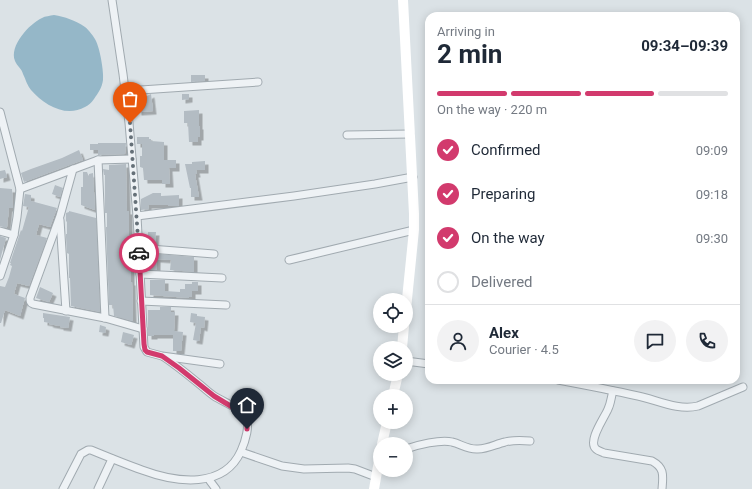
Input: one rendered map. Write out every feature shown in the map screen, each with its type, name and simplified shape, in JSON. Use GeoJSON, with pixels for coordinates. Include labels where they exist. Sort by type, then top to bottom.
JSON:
{"type":"FeatureCollection","features":[{"type":"Feature","properties":{"kind":"street"},"geometry":{"type":"LineString","coordinates":[[112,0],[126,91],[137,216],[145,350],[147,352],[162,356],[220,364]]}},
{"type":"Feature","properties":{"kind":"street"},"geometry":{"type":"LineString","coordinates":[[403,0],[414,214],[414,230],[408,293]]}},
{"type":"Feature","properties":{"kind":"street"},"geometry":{"type":"LineString","coordinates":[[126,91],[258,82]]}},
{"type":"Feature","properties":{"kind":"street"},"geometry":{"type":"LineString","coordinates":[[0,112],[20,189],[18,217],[14,235],[0,276]]}},
{"type":"Feature","properties":{"kind":"street"},"geometry":{"type":"LineString","coordinates":[[347,135],[410,134]]}},
{"type":"Feature","properties":{"kind":"street"},"geometry":{"type":"LineString","coordinates":[[20,189],[98,160],[132,159]]}},
{"type":"Feature","properties":{"kind":"street"},"geometry":{"type":"LineString","coordinates":[[98,160],[105,318]]}},
{"type":"Feature","properties":{"kind":"street"},"geometry":{"type":"LineString","coordinates":[[73,169],[60,216],[30,301],[33,304],[105,318],[143,329]]}},
{"type":"Feature","properties":{"kind":"street"},"geometry":{"type":"LineString","coordinates":[[137,216],[294,196],[413,177]]}},
{"type":"Feature","properties":{"kind":"street"},"geometry":{"type":"LineString","coordinates":[[60,216],[66,311]]}},
{"type":"Feature","properties":{"kind":"street"},"geometry":{"type":"LineString","coordinates":[[289,260],[414,230]]}},
{"type":"Feature","properties":{"kind":"street"},"geometry":{"type":"LineString","coordinates":[[0,231],[14,235]]}},
{"type":"Feature","properties":{"kind":"street"},"geometry":{"type":"LineString","coordinates":[[139,246],[214,254]]}},
{"type":"Feature","properties":{"kind":"street"},"geometry":{"type":"LineString","coordinates":[[140,274],[222,278]]}},
{"type":"Feature","properties":{"kind":"street"},"geometry":{"type":"LineString","coordinates":[[141,301],[226,305]]}},
{"type":"Feature","properties":{"kind":"street"},"geometry":{"type":"LineString","coordinates":[[63,489],[82,454],[84,451],[88,450],[177,481],[197,483],[210,482],[230,471],[241,452],[247,429],[247,421],[242,413],[214,396],[162,356]]}},
{"type":"Feature","properties":{"kind":"street"},"geometry":{"type":"LineString","coordinates":[[413,362],[425,363]]}},
{"type":"Feature","properties":{"kind":"street"},"geometry":{"type":"LineString","coordinates":[[578,384],[643,397],[678,407],[692,408],[743,387]]}},
{"type":"Feature","properties":{"kind":"street"},"geometry":{"type":"LineString","coordinates":[[612,391],[608,411],[596,432],[593,444],[594,448],[604,453],[652,461],[658,464],[661,468],[663,476],[662,489]]}},
{"type":"Feature","properties":{"kind":"street"},"geometry":{"type":"LineString","coordinates":[[413,447],[446,441],[453,442],[469,449],[481,449],[515,440],[530,441]]}},
{"type":"Feature","properties":{"kind":"street"},"geometry":{"type":"LineString","coordinates":[[241,452],[282,466],[304,469],[348,468],[373,476]]}},
{"type":"Feature","properties":{"kind":"street"},"geometry":{"type":"LineString","coordinates":[[98,489],[112,459]]}},
{"type":"Feature","properties":{"kind":"street"},"geometry":{"type":"LineString","coordinates":[[374,489],[376,477]]}},
{"type":"Feature","properties":{"kind":"street"},"geometry":{"type":"LineString","coordinates":[[210,482],[216,489]]}},
{"type":"Feature","properties":{"kind":"water"},"geometry":{"type":"Polygon","coordinates":[[[54,15],[70,19],[85,27],[96,41],[99,49],[103,72],[102,86],[91,103],[78,110],[63,110],[42,101],[30,88],[22,71],[15,61],[14,55],[17,42],[26,30],[42,18],[54,15]]]}},
{"type":"Feature","properties":{"kind":"building"},"geometry":{"type":"Polygon","coordinates":[[[191,75],[205,75],[205,81],[191,82],[191,75]]]}},
{"type":"Feature","properties":{"kind":"building"},"geometry":{"type":"Polygon","coordinates":[[[151,94],[153,111],[138,112],[137,101],[151,94]]]}},
{"type":"Feature","properties":{"kind":"building"},"geometry":{"type":"Polygon","coordinates":[[[182,94],[189,94],[189,99],[182,100],[182,94]]]}},
{"type":"Feature","properties":{"kind":"building"},"geometry":{"type":"Polygon","coordinates":[[[199,110],[200,137],[198,137],[198,142],[189,142],[188,123],[184,123],[184,111],[199,110]]]}},
{"type":"Feature","properties":{"kind":"building"},"geometry":{"type":"Polygon","coordinates":[[[137,137],[149,137],[151,141],[164,142],[164,160],[176,160],[176,168],[169,168],[170,184],[162,184],[162,180],[144,180],[143,168],[140,167],[142,144],[137,144],[137,137]]]}},
{"type":"Feature","properties":{"kind":"building"},"geometry":{"type":"Polygon","coordinates":[[[126,143],[125,154],[98,155],[98,150],[90,150],[90,144],[126,143]]]}},
{"type":"Feature","properties":{"kind":"building"},"geometry":{"type":"Polygon","coordinates":[[[79,150],[83,160],[24,182],[21,173],[79,150]]]}},
{"type":"Feature","properties":{"kind":"building"},"geometry":{"type":"Polygon","coordinates":[[[205,161],[205,170],[196,170],[197,174],[195,174],[199,197],[191,197],[191,188],[185,164],[205,161]]]}},
{"type":"Feature","properties":{"kind":"building"},"geometry":{"type":"Polygon","coordinates":[[[126,164],[129,235],[133,235],[133,241],[130,241],[130,254],[133,321],[114,316],[113,305],[109,305],[106,227],[107,213],[105,213],[105,175],[103,169],[109,170],[109,165],[126,164]]]}},
{"type":"Feature","properties":{"kind":"building"},"geometry":{"type":"Polygon","coordinates":[[[5,170],[7,177],[0,179],[0,171],[5,170]]]}},
{"type":"Feature","properties":{"kind":"building"},"geometry":{"type":"Polygon","coordinates":[[[83,172],[87,172],[89,177],[89,174],[93,173],[95,210],[81,205],[83,172]]]}},
{"type":"Feature","properties":{"kind":"building"},"geometry":{"type":"Polygon","coordinates":[[[55,185],[63,188],[60,197],[52,194],[55,185]]]}},
{"type":"Feature","properties":{"kind":"building"},"geometry":{"type":"Polygon","coordinates":[[[0,188],[12,189],[13,208],[9,208],[6,228],[0,226],[0,188]]]}},
{"type":"Feature","properties":{"kind":"building"},"geometry":{"type":"Polygon","coordinates":[[[153,193],[161,193],[161,196],[179,195],[179,206],[148,205],[149,209],[141,210],[141,199],[153,193]]]}},
{"type":"Feature","properties":{"kind":"building"},"geometry":{"type":"Polygon","coordinates":[[[25,194],[31,195],[31,201],[57,208],[50,227],[39,224],[36,235],[47,238],[29,286],[17,283],[14,294],[25,298],[20,316],[5,310],[0,323],[0,286],[5,287],[9,277],[12,266],[10,263],[29,207],[23,206],[25,194]]]}},
{"type":"Feature","properties":{"kind":"building"},"geometry":{"type":"Polygon","coordinates":[[[69,211],[96,218],[100,312],[71,306],[69,254],[67,253],[66,237],[66,213],[69,211]]]}},
{"type":"Feature","properties":{"kind":"building"},"geometry":{"type":"Polygon","coordinates":[[[148,232],[156,232],[155,244],[147,243],[148,232]]]}},
{"type":"Feature","properties":{"kind":"building"},"geometry":{"type":"Polygon","coordinates":[[[0,236],[6,238],[0,260],[0,236]]]}},
{"type":"Feature","properties":{"kind":"building"},"geometry":{"type":"Polygon","coordinates":[[[146,253],[194,257],[194,272],[170,270],[171,260],[157,259],[157,270],[147,269],[145,268],[146,253]]]}},
{"type":"Feature","properties":{"kind":"building"},"geometry":{"type":"Polygon","coordinates":[[[150,280],[165,280],[165,291],[180,292],[180,289],[185,289],[185,284],[198,282],[198,291],[192,291],[192,297],[189,298],[150,295],[150,280]]]}},
{"type":"Feature","properties":{"kind":"building"},"geometry":{"type":"Polygon","coordinates":[[[40,287],[53,293],[49,302],[36,298],[40,287]]]}},
{"type":"Feature","properties":{"kind":"building"},"geometry":{"type":"Polygon","coordinates":[[[160,307],[171,307],[171,312],[175,312],[174,331],[183,332],[181,351],[173,351],[173,335],[148,336],[148,310],[160,310],[160,307]]]}},
{"type":"Feature","properties":{"kind":"building"},"geometry":{"type":"Polygon","coordinates":[[[43,313],[70,317],[68,328],[44,322],[43,313]]]}},
{"type":"Feature","properties":{"kind":"building"},"geometry":{"type":"Polygon","coordinates":[[[191,313],[197,314],[197,316],[205,317],[204,328],[201,327],[199,341],[193,340],[196,323],[190,322],[191,313]]]}},
{"type":"Feature","properties":{"kind":"building"},"geometry":{"type":"Polygon","coordinates":[[[100,325],[106,327],[105,333],[99,332],[100,325]]]}},
{"type":"Feature","properties":{"kind":"building"},"geometry":{"type":"Polygon","coordinates":[[[123,332],[134,335],[131,345],[121,342],[123,332]]]}},
{"type":"Feature","properties":{"kind":"way so far"},"geometry":{"type":"LineString","coordinates":[[130,123],[139,253]]}},
{"type":"Feature","properties":{"kind":"route"},"geometry":{"type":"LineString","coordinates":[[139,253],[145,350],[147,352],[162,356],[214,396],[239,410],[246,417],[247,429]]}}]}
